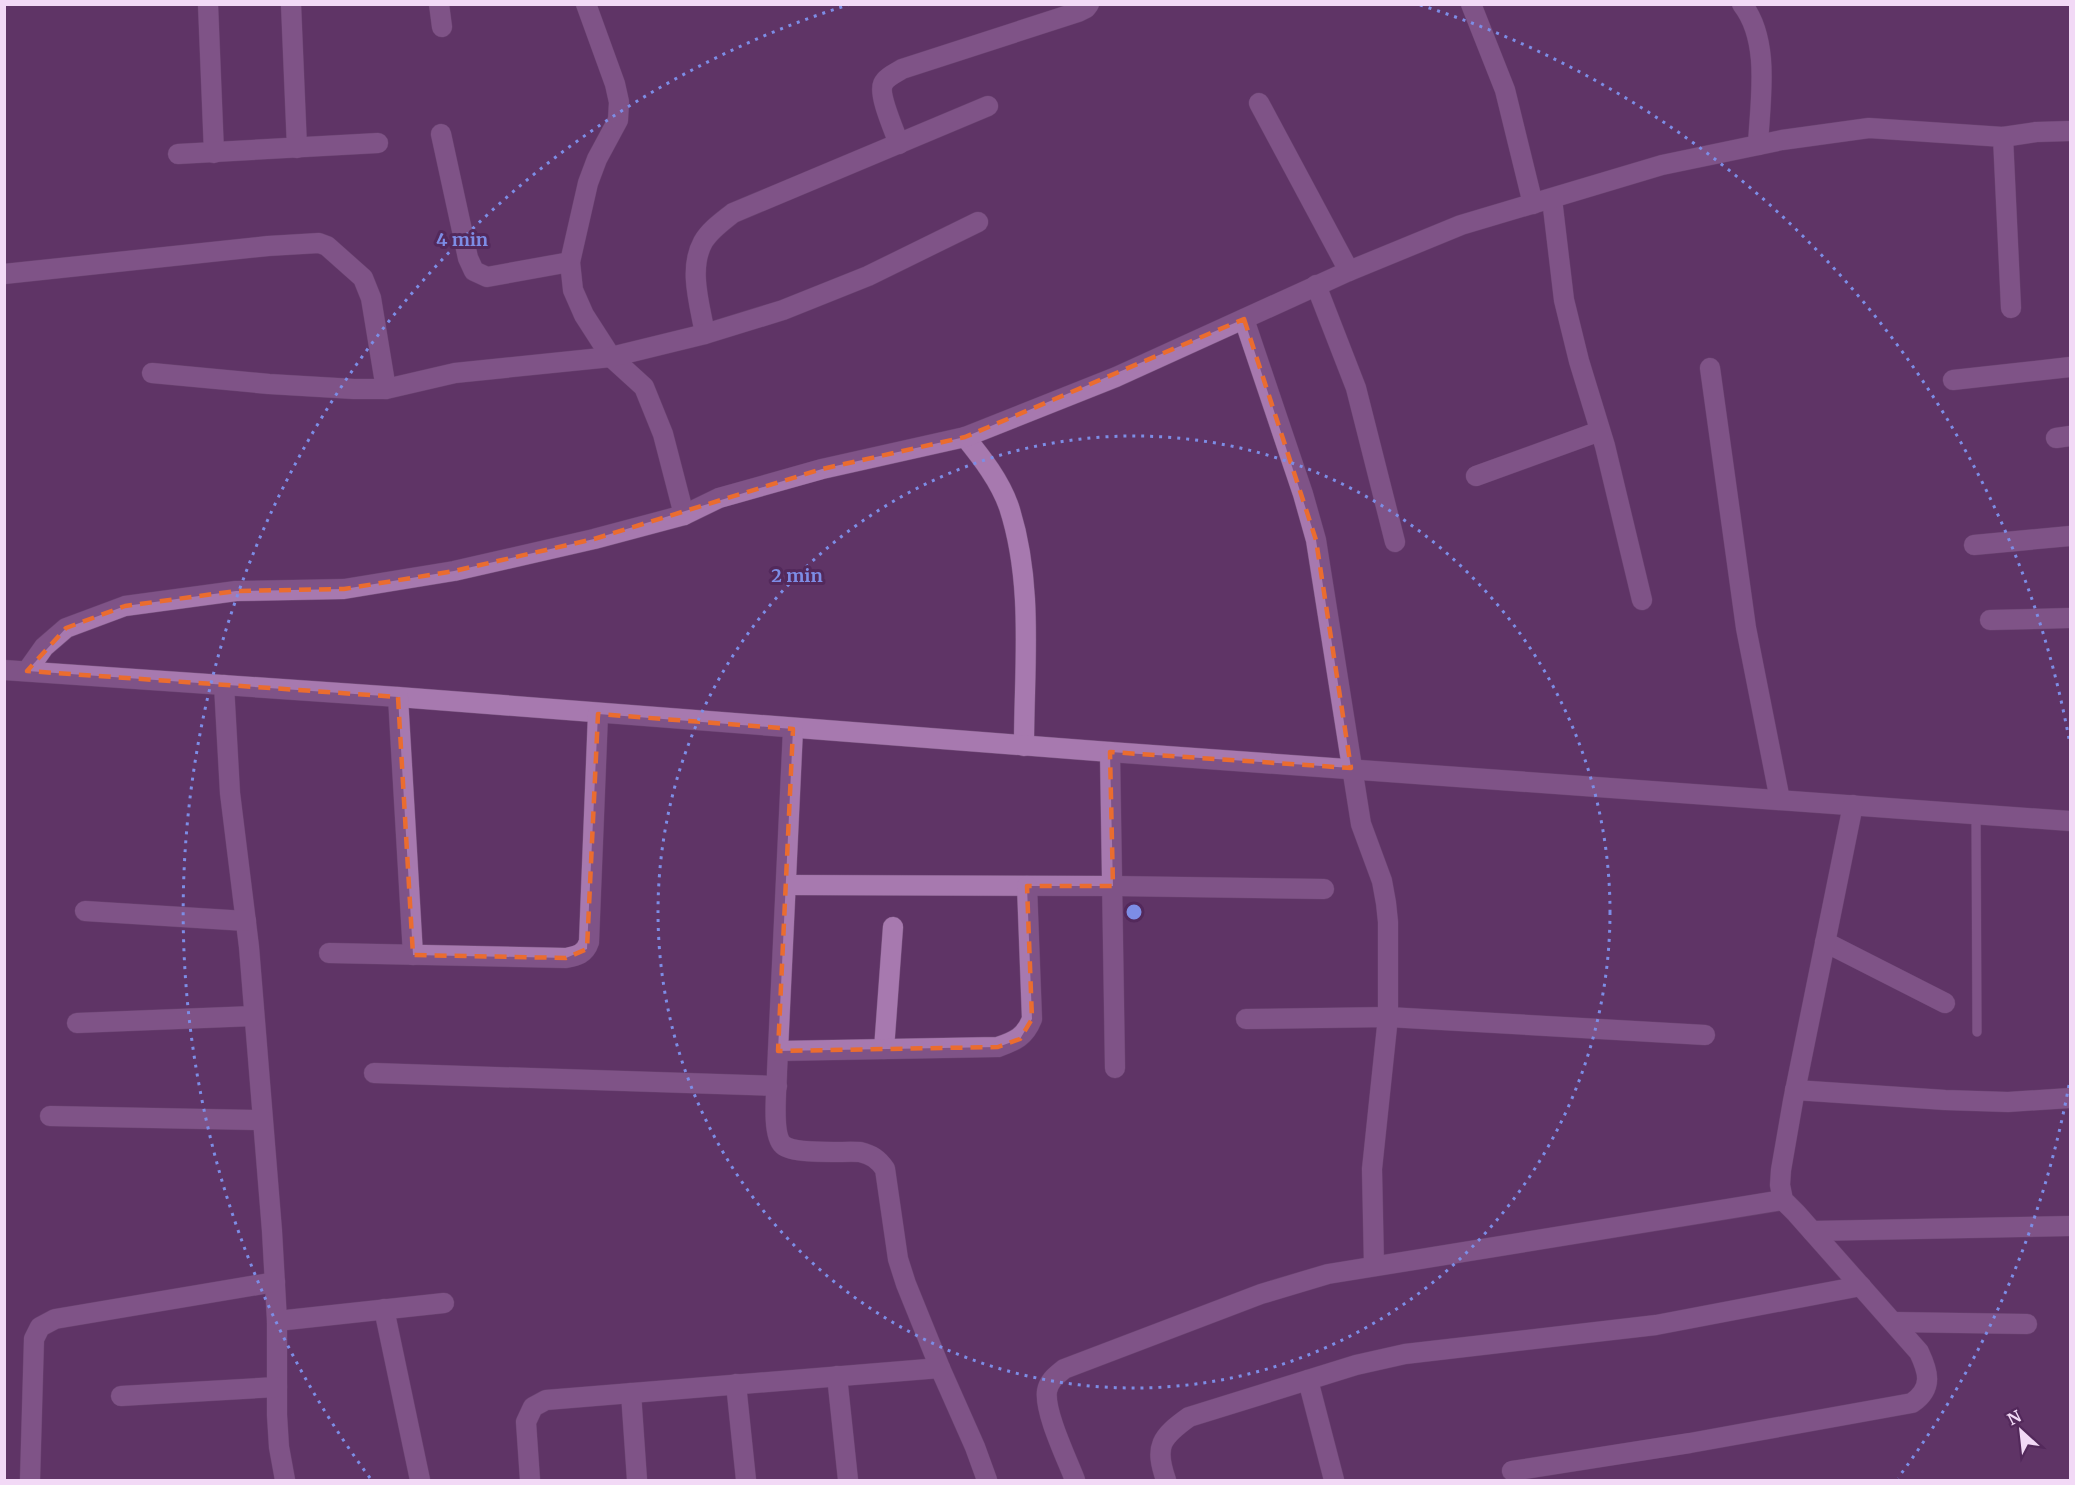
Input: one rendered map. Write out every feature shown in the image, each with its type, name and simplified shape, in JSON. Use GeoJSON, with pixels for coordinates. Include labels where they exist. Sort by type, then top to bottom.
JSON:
{"type":"FeatureCollection","features":[{"type":"Feature","properties":{"kind":"street"},"geometry":{"type":"LineString","coordinates":[[208,4],[214,153]]}},
{"type":"Feature","properties":{"kind":"street"},"geometry":{"type":"LineString","coordinates":[[291,4],[297,148]]}},
{"type":"Feature","properties":{"kind":"street"},"geometry":{"type":"LineString","coordinates":[[439,4],[442,27]]}},
{"type":"Feature","properties":{"kind":"street"},"geometry":{"type":"LineString","coordinates":[[586,4],[615,84],[619,102],[618,120],[597,159],[588,183],[570,262],[573,290],[584,315],[611,357],[644,387],[663,434],[684,515]]}},
{"type":"Feature","properties":{"kind":"street"},"geometry":{"type":"LineString","coordinates":[[899,144],[882,94],[883,84],[890,76],[902,69],[1078,12],[1089,4]]}},
{"type":"Feature","properties":{"kind":"street"},"geometry":{"type":"LineString","coordinates":[[1471,4],[1505,90],[1543,202],[1579,361],[1600,430],[1642,600]]}},
{"type":"Feature","properties":{"kind":"street"},"geometry":{"type":"LineString","coordinates":[[1742,4],[1748,11],[1759,41],[1761,58],[1758,145]]}},
{"type":"Feature","properties":{"kind":"street"},"geometry":{"type":"LineString","coordinates":[[1259,103],[1349,270]]}},
{"type":"Feature","properties":{"kind":"street"},"geometry":{"type":"LineString","coordinates":[[705,334],[695,262],[703,241],[716,226],[733,213],[988,106]]}},
{"type":"Feature","properties":{"kind":"street"},"geometry":{"type":"LineString","coordinates":[[27,671],[45,647],[66,628],[125,606],[236,591],[344,589],[454,571],[594,539],[684,515],[719,498],[810,472],[965,437],[1116,377],[1349,270],[1461,225],[1662,165],[1758,145],[1869,128],[2003,137],[2036,132],[2070,131]]}},
{"type":"Feature","properties":{"kind":"street"},"geometry":{"type":"LineString","coordinates":[[441,134],[468,258],[474,271],[487,277],[570,262]]}},
{"type":"Feature","properties":{"kind":"street"},"geometry":{"type":"LineString","coordinates":[[2003,137],[2011,308]]}},
{"type":"Feature","properties":{"kind":"street"},"geometry":{"type":"LineString","coordinates":[[178,154],[378,143]]}},
{"type":"Feature","properties":{"kind":"street"},"geometry":{"type":"LineString","coordinates":[[152,373],[269,384],[386,389],[455,373],[611,357],[705,334],[783,310],[868,276],[978,222]]}},
{"type":"Feature","properties":{"kind":"street"},"geometry":{"type":"LineString","coordinates":[[4,274],[268,246],[319,243],[327,246],[363,278],[371,298],[386,389]]}},
{"type":"Feature","properties":{"kind":"street"},"geometry":{"type":"LineString","coordinates":[[1316,285],[1356,388],[1395,542]]}},
{"type":"Feature","properties":{"kind":"street"},"geometry":{"type":"LineString","coordinates":[[1244,320],[1304,494],[1316,540],[1361,824],[1382,881],[1386,903],[1388,1017],[1372,1169],[1374,1266]]}},
{"type":"Feature","properties":{"kind":"street"},"geometry":{"type":"LineString","coordinates":[[1710,368],[1746,628],[1780,800]]}},
{"type":"Feature","properties":{"kind":"street"},"geometry":{"type":"LineString","coordinates":[[1953,380],[2070,368]]}},
{"type":"Feature","properties":{"kind":"street"},"geometry":{"type":"LineString","coordinates":[[1476,476],[1600,430]]}},
{"type":"Feature","properties":{"kind":"street"},"geometry":{"type":"LineString","coordinates":[[965,437],[989,468],[1008,506],[1023,567],[1026,624],[1024,746]]}},
{"type":"Feature","properties":{"kind":"street"},"geometry":{"type":"LineString","coordinates":[[1974,545],[2070,536]]}},
{"type":"Feature","properties":{"kind":"street"},"geometry":{"type":"LineString","coordinates":[[1990,620],[2070,618]]}},
{"type":"Feature","properties":{"kind":"street"},"geometry":{"type":"LineString","coordinates":[[4,670],[2070,821]]}},
{"type":"Feature","properties":{"kind":"street"},"geometry":{"type":"LineString","coordinates":[[224,685],[230,793],[246,921],[275,1282],[279,1447],[285,1480]]}},
{"type":"Feature","properties":{"kind":"street"},"geometry":{"type":"LineString","coordinates":[[398,697],[413,955]]}},
{"type":"Feature","properties":{"kind":"street"},"geometry":{"type":"LineString","coordinates":[[329,953],[566,958],[582,954],[589,942],[598,714]]}},
{"type":"Feature","properties":{"kind":"street"},"geometry":{"type":"LineString","coordinates":[[793,729],[778,1051],[777,1136],[782,1145],[794,1150],[870,1154],[879,1160],[885,1169],[898,1259],[906,1284],[987,1480]]}},
{"type":"Feature","properties":{"kind":"street"},"geometry":{"type":"LineString","coordinates":[[1110,752],[1115,1068]]}},
{"type":"Feature","properties":{"kind":"street"},"geometry":{"type":"LineString","coordinates":[[1512,1471],[1690,1443],[1912,1402],[1920,1397],[1926,1388],[1928,1370],[1919,1352],[1783,1200],[1780,1185],[1795,1090],[1853,805]]}},
{"type":"Feature","properties":{"kind":"street"},"geometry":{"type":"LineString","coordinates":[[786,885],[1324,889]]}},
{"type":"Feature","properties":{"kind":"street"},"geometry":{"type":"LineString","coordinates":[[778,1051],[998,1047],[1020,1039],[1028,1030],[1032,1018],[1027,886]]}},
{"type":"Feature","properties":{"kind":"street"},"geometry":{"type":"LineString","coordinates":[[85,911],[246,921]]}},
{"type":"Feature","properties":{"kind":"street"},"geometry":{"type":"LineString","coordinates":[[884,1049],[893,927]]}},
{"type":"Feature","properties":{"kind":"street"},"geometry":{"type":"LineString","coordinates":[[1825,942],[1945,1003]]}},
{"type":"Feature","properties":{"kind":"street"},"geometry":{"type":"LineString","coordinates":[[77,1023],[254,1016]]}},
{"type":"Feature","properties":{"kind":"street"},"geometry":{"type":"LineString","coordinates":[[1246,1019],[1388,1017],[1705,1035]]}},
{"type":"Feature","properties":{"kind":"street"},"geometry":{"type":"LineString","coordinates":[[374,1073],[777,1086]]}},
{"type":"Feature","properties":{"kind":"street"},"geometry":{"type":"LineString","coordinates":[[1795,1090],[2008,1102],[2070,1098]]}},
{"type":"Feature","properties":{"kind":"street"},"geometry":{"type":"LineString","coordinates":[[50,1116],[262,1120]]}},
{"type":"Feature","properties":{"kind":"street"},"geometry":{"type":"LineString","coordinates":[[1075,1480],[1049,1412],[1047,1391],[1051,1380],[1064,1369],[1262,1294],[1328,1274],[1783,1200]]}},
{"type":"Feature","properties":{"kind":"street"},"geometry":{"type":"LineString","coordinates":[[1812,1231],[2070,1226]]}},
{"type":"Feature","properties":{"kind":"street"},"geometry":{"type":"LineString","coordinates":[[30,1480],[34,1338],[40,1327],[55,1319],[275,1282]]}},
{"type":"Feature","properties":{"kind":"street"},"geometry":{"type":"LineString","coordinates":[[1166,1480],[1160,1463],[1162,1442],[1170,1431],[1189,1417],[1356,1365],[1405,1354],[1656,1325],[1861,1286]]}},
{"type":"Feature","properties":{"kind":"street"},"geometry":{"type":"LineString","coordinates":[[277,1321],[444,1302]]}},
{"type":"Feature","properties":{"kind":"street"},"geometry":{"type":"LineString","coordinates":[[384,1309],[420,1480]]}},
{"type":"Feature","properties":{"kind":"street"},"geometry":{"type":"LineString","coordinates":[[1893,1322],[2027,1324]]}},
{"type":"Feature","properties":{"kind":"street"},"geometry":{"type":"LineString","coordinates":[[530,1480],[526,1422],[533,1407],[546,1400],[940,1368]]}},
{"type":"Feature","properties":{"kind":"street"},"geometry":{"type":"LineString","coordinates":[[837,1376],[848,1480]]}},
{"type":"Feature","properties":{"kind":"street"},"geometry":{"type":"LineString","coordinates":[[1308,1380],[1334,1480]]}},
{"type":"Feature","properties":{"kind":"street"},"geometry":{"type":"LineString","coordinates":[[736,1384],[746,1480]]}},
{"type":"Feature","properties":{"kind":"street"},"geometry":{"type":"LineString","coordinates":[[121,1396],[277,1387]]}},
{"type":"Feature","properties":{"kind":"street"},"geometry":{"type":"LineString","coordinates":[[631,1393],[637,1480]]}},
{"type":"Feature","properties":{"kind":"lane"},"geometry":{"type":"LineString","coordinates":[[1976,814],[1977,1032]]}},
{"type":"Feature","properties":{"kind":"highlighted area"},"geometry":{"type":"Polygon","coordinates":[[[1244,319],[1316,540],[1351,768],[1110,752],[1113,886],[1027,886],[1032,1019],[1020,1039],[998,1047],[778,1051],[793,729],[598,714],[587,949],[566,958],[413,955],[398,697],[27,671],[66,628],[125,606],[236,591],[344,589],[454,571],[594,539],[822,469],[965,437],[1244,319]]]}}]}
